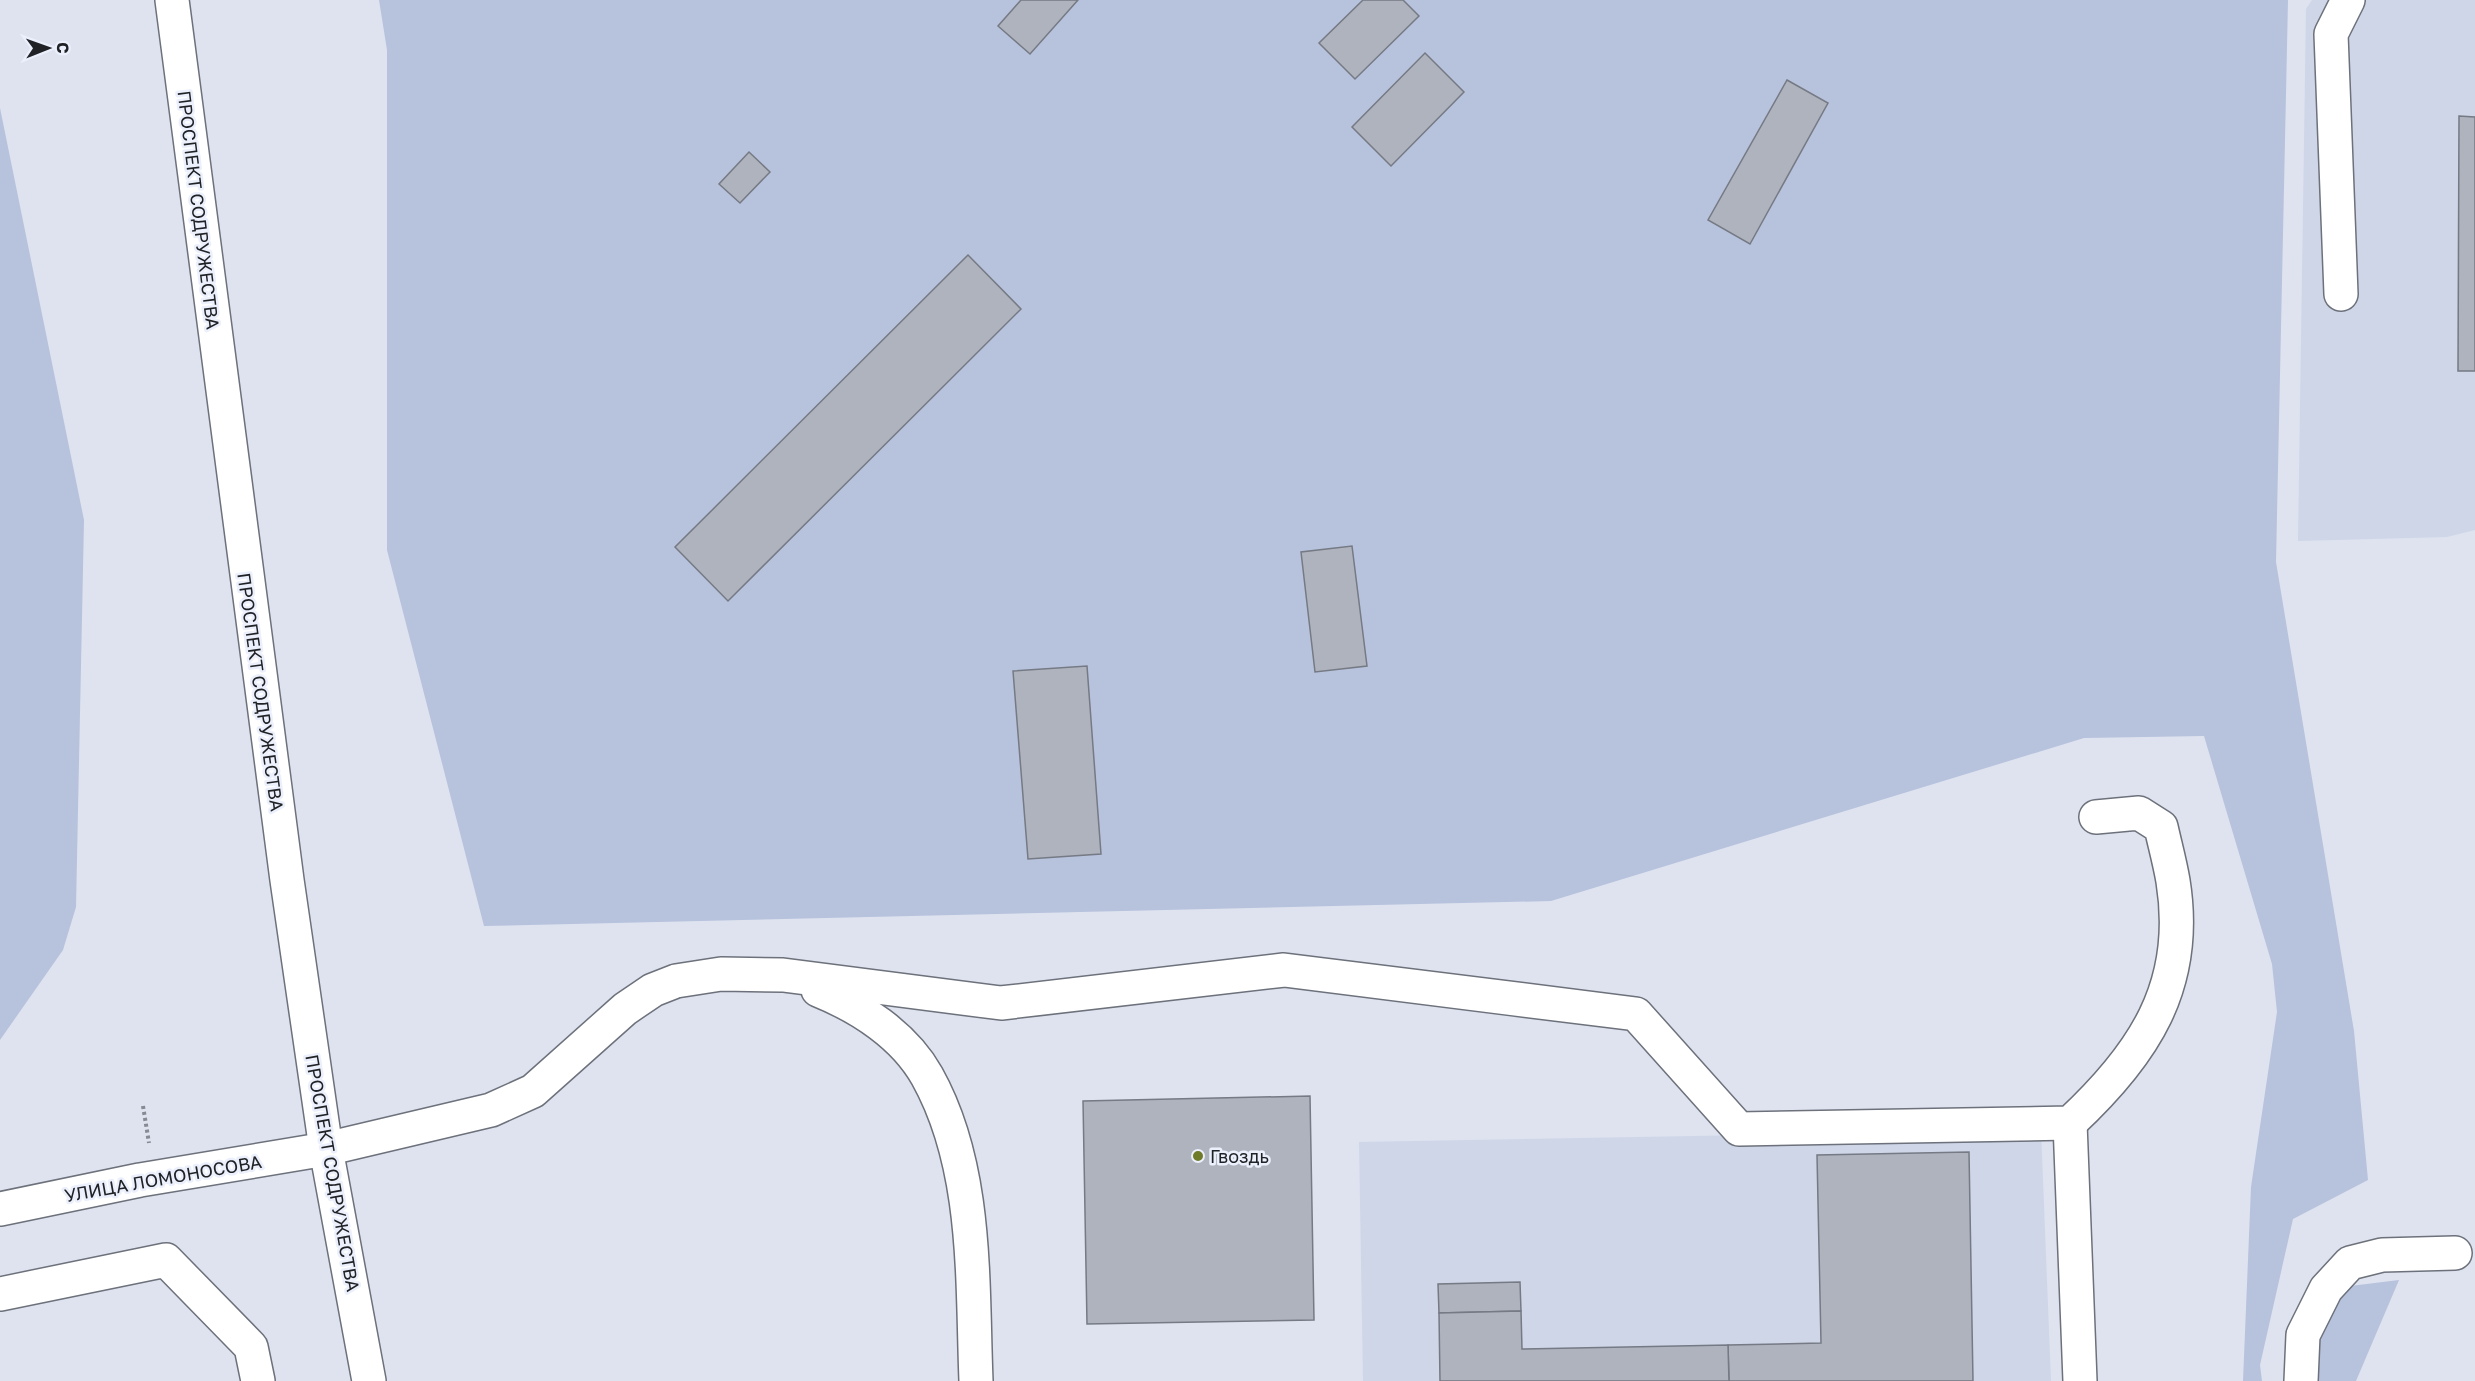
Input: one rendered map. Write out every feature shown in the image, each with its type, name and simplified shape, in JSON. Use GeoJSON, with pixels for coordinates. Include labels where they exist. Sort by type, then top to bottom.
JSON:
{"type":"FeatureCollection","features":[{"type":"Feature","properties":{"kind":"main road","name":"ПРОСПЕКТ СОДРУЖЕСТВА"},"geometry":{"type":"LineString","coordinates":[[172,0],[252,624],[326,1149],[369,1381]]}},
{"type":"Feature","properties":{"kind":"main road"},"geometry":{"type":"LineString","coordinates":[[2341,294],[2331,34],[2348,0]]}},
{"type":"Feature","properties":{"kind":"main road"},"geometry":{"type":"LineString","coordinates":[[2080,1381],[2070,1123],[2104,1091],[2133,1054],[2153,1023],[2174,967],[2176,933],[2173,882],[2161,827],[2139,813],[2096,817]]}},
{"type":"Feature","properties":{"kind":"main road","name":"УЛИЦА ЛОМОНОСОВА"},"geometry":{"type":"LineString","coordinates":[[0,1209],[140,1180],[326,1149],[491,1110],[533,1091],[625,1009],[653,990],[676,981],[721,975],[783,975],[1000,1003],[1284,970],[1635,1014],[1739,1129],[2070,1123]]}},
{"type":"Feature","properties":{"kind":"main road"},"geometry":{"type":"LineString","coordinates":[[783,975],[851,1003],[894,1035],[927,1075],[958,1158],[969,1205],[976,1381]]}},
{"type":"Feature","properties":{"kind":"main road"},"geometry":{"type":"LineString","coordinates":[[2301,1381],[2303,1335],[2326,1289],[2350,1263],[2382,1255],[2455,1253]]}},
{"type":"Feature","properties":{"kind":"main road"},"geometry":{"type":"LineString","coordinates":[[0,1294],[166,1260],[251,1347],[258,1381]]}},
{"type":"Feature","properties":{"kind":"shaded area"},"geometry":{"type":"Polygon","coordinates":[[[379,0],[2288,0],[2276,562],[2354,1031],[2368,1180],[2293,1219],[2260,1365],[2262,1381],[2243,1381],[2251,1187],[2277,1012],[2272,964],[2204,736],[2084,738],[1551,901],[484,926],[387,550],[387,50],[379,0]]]}},
{"type":"Feature","properties":{"kind":"shaded area"},"geometry":{"type":"Polygon","coordinates":[[[2312,0],[2475,0],[2475,530],[2447,537],[2298,541],[2306,9],[2312,0]]]}},
{"type":"Feature","properties":{"kind":"shaded area"},"geometry":{"type":"Polygon","coordinates":[[[0,108],[84,520],[76,907],[63,950],[0,1040],[0,108]]]}},
{"type":"Feature","properties":{"kind":"shaded area"},"geometry":{"type":"Polygon","coordinates":[[[2041,1130],[2051,1381],[1363,1381],[1359,1142],[2041,1130]]]}},
{"type":"Feature","properties":{"kind":"shaded area"},"geometry":{"type":"Polygon","coordinates":[[[2399,1280],[2356,1381],[2305,1381],[2326,1289],[2399,1280]]]}},
{"type":"Feature","properties":{"kind":"building"},"geometry":{"type":"Polygon","coordinates":[[[1021,0],[1078,0],[1030,54],[998,26],[1021,0]]]}},
{"type":"Feature","properties":{"kind":"building"},"geometry":{"type":"Polygon","coordinates":[[[1363,0],[1403,0],[1419,16],[1355,79],[1319,43],[1363,0]]]}},
{"type":"Feature","properties":{"kind":"building"},"geometry":{"type":"Polygon","coordinates":[[[1425,53],[1464,92],[1391,166],[1352,127],[1425,53]]]}},
{"type":"Feature","properties":{"kind":"building"},"geometry":{"type":"Polygon","coordinates":[[[1787,80],[1828,103],[1750,244],[1708,220],[1787,80]]]}},
{"type":"Feature","properties":{"kind":"building"},"geometry":{"type":"Polygon","coordinates":[[[2459,116],[2475,117],[2475,371],[2458,371],[2459,116]]]}},
{"type":"Feature","properties":{"kind":"building"},"geometry":{"type":"Polygon","coordinates":[[[749,152],[770,172],[740,203],[719,184],[749,152]]]}},
{"type":"Feature","properties":{"kind":"building"},"geometry":{"type":"Polygon","coordinates":[[[968,255],[1021,309],[728,601],[675,547],[968,255]]]}},
{"type":"Feature","properties":{"kind":"building"},"geometry":{"type":"Polygon","coordinates":[[[1352,546],[1367,666],[1315,672],[1301,552],[1352,546]]]}},
{"type":"Feature","properties":{"kind":"building"},"geometry":{"type":"Polygon","coordinates":[[[1087,666],[1101,854],[1028,859],[1013,671],[1087,666]]]}},
{"type":"Feature","properties":{"kind":"building","name":"Гвоздь"},"geometry":{"type":"Polygon","coordinates":[[[1310,1096],[1314,1320],[1087,1324],[1083,1101],[1310,1096]]]}},
{"type":"Feature","properties":{"kind":"building"},"geometry":{"type":"Polygon","coordinates":[[[1969,1152],[1973,1381],[1729,1381],[1728,1345],[1821,1343],[1817,1155],[1969,1152]]]}},
{"type":"Feature","properties":{"kind":"building"},"geometry":{"type":"Polygon","coordinates":[[[1520,1282],[1521,1311],[1439,1313],[1438,1284],[1520,1282]]]}},
{"type":"Feature","properties":{"kind":"building"},"geometry":{"type":"Polygon","coordinates":[[[1521,1311],[1522,1349],[1728,1345],[1729,1381],[1440,1381],[1439,1313],[1521,1311]]]}},
{"type":"Feature","properties":{"kind":"place","name":"Гвоздь"},"geometry":{"type":"Point","coordinates":[1198,1156]}}]}
